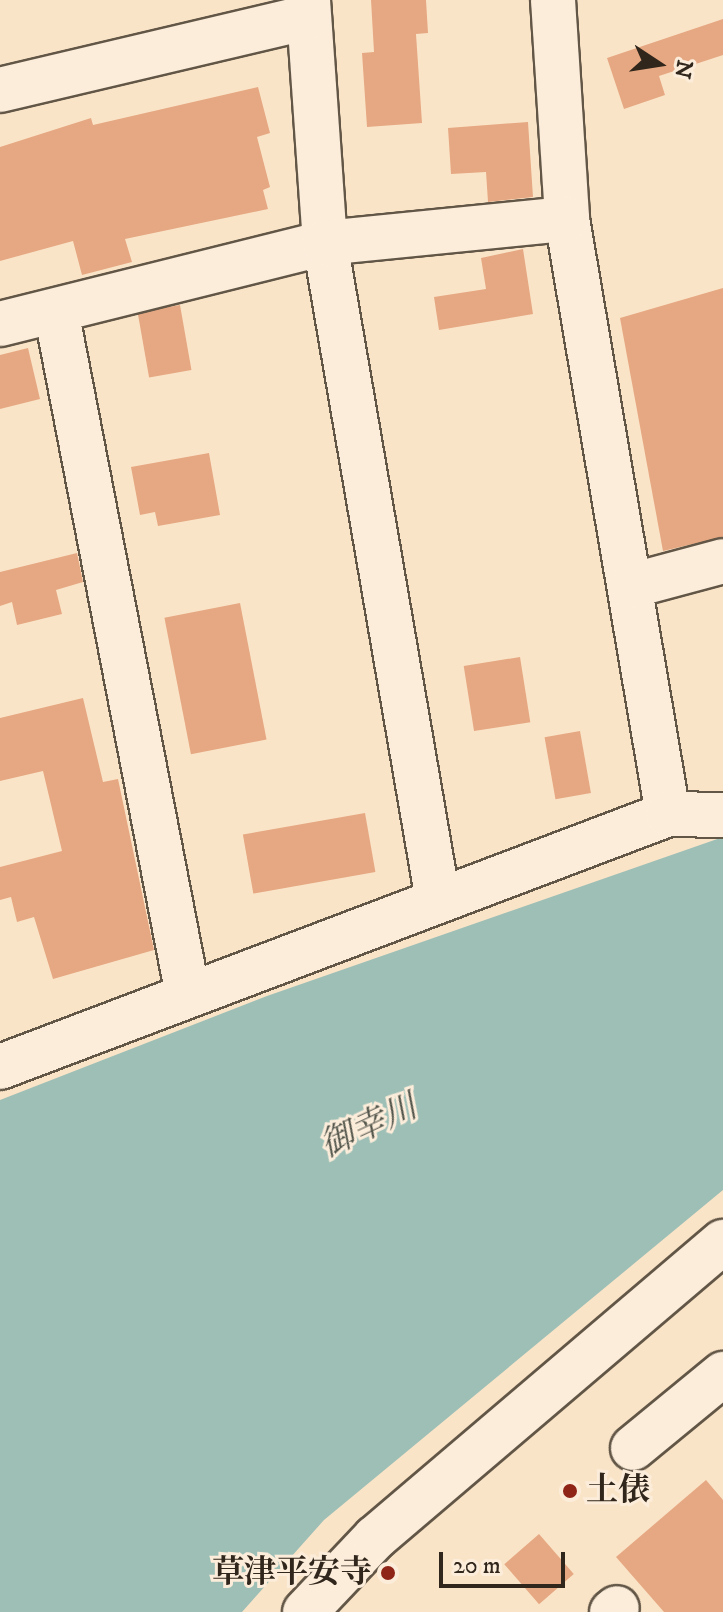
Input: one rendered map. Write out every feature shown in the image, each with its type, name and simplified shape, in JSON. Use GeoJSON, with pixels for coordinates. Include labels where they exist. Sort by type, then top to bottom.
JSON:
{"type":"FeatureCollection","features":[{"type":"Feature","properties":{"kind":"street"},"geometry":{"type":"LineString","coordinates":[[553,0],[567,219],[668,814]]}},
{"type":"Feature","properties":{"kind":"street"},"geometry":{"type":"LineString","coordinates":[[0,90],[308,9],[325,243],[438,900]]}},
{"type":"Feature","properties":{"kind":"street"},"geometry":{"type":"LineString","coordinates":[[0,324],[325,243],[567,219]]}},
{"type":"Feature","properties":{"kind":"street"},"geometry":{"type":"LineString","coordinates":[[56,311],[188,995]]}},
{"type":"Feature","properties":{"kind":"street"},"geometry":{"type":"LineString","coordinates":[[630,586],[723,561]]}},
{"type":"Feature","properties":{"kind":"street"},"geometry":{"type":"LineString","coordinates":[[0,1067],[668,814],[723,815]]}},
{"type":"Feature","properties":{"kind":"street"},"geometry":{"type":"LineString","coordinates":[[305,1612],[375,1538],[723,1242]]}},
{"type":"Feature","properties":{"kind":"street"},"geometry":{"type":"LineString","coordinates":[[633,1448],[723,1374]]}},
{"type":"Feature","properties":{"kind":"water","name":"御幸川"},"geometry":{"type":"Polygon","coordinates":[[[723,837],[723,1190],[324,1520],[242,1612],[0,1612],[0,1100],[267,996],[723,837]]]}},
{"type":"Feature","properties":{"kind":"building"},"geometry":{"type":"Polygon","coordinates":[[[371,0],[426,0],[428,33],[416,34],[422,123],[367,127],[362,53],[374,52],[371,0]]]}},
{"type":"Feature","properties":{"kind":"building"},"geometry":{"type":"Polygon","coordinates":[[[723,19],[723,55],[659,76],[665,95],[624,109],[607,58],[723,19]]]}},
{"type":"Feature","properties":{"kind":"building"},"geometry":{"type":"Polygon","coordinates":[[[258,87],[270,133],[257,137],[270,187],[263,190],[268,209],[125,239],[132,262],[82,275],[73,241],[0,261],[0,147],[91,118],[93,125],[258,87]]]}},
{"type":"Feature","properties":{"kind":"building"},"geometry":{"type":"Polygon","coordinates":[[[528,122],[533,197],[488,202],[486,172],[451,174],[448,128],[528,122]]]}},
{"type":"Feature","properties":{"kind":"building"},"geometry":{"type":"Polygon","coordinates":[[[523,249],[533,314],[439,330],[434,297],[486,289],[481,258],[523,249]]]}},
{"type":"Feature","properties":{"kind":"building"},"geometry":{"type":"Polygon","coordinates":[[[723,288],[723,537],[663,551],[620,318],[723,288]]]}},
{"type":"Feature","properties":{"kind":"building"},"geometry":{"type":"Polygon","coordinates":[[[180,305],[191,370],[149,377],[138,312],[180,305]]]}},
{"type":"Feature","properties":{"kind":"building"},"geometry":{"type":"Polygon","coordinates":[[[28,348],[40,399],[0,409],[0,355],[28,348]]]}},
{"type":"Feature","properties":{"kind":"building"},"geometry":{"type":"Polygon","coordinates":[[[209,453],[220,515],[158,526],[155,512],[140,515],[131,467],[209,453]]]}},
{"type":"Feature","properties":{"kind":"building"},"geometry":{"type":"Polygon","coordinates":[[[77,553],[83,582],[56,590],[62,614],[17,625],[12,602],[0,606],[0,572],[77,553]]]}},
{"type":"Feature","properties":{"kind":"building"},"geometry":{"type":"Polygon","coordinates":[[[240,603],[267,739],[191,754],[164,618],[240,603]]]}},
{"type":"Feature","properties":{"kind":"building"},"geometry":{"type":"Polygon","coordinates":[[[520,657],[530,722],[474,731],[464,666],[520,657]]]}},
{"type":"Feature","properties":{"kind":"building"},"geometry":{"type":"Polygon","coordinates":[[[83,698],[103,782],[118,779],[154,950],[53,979],[34,917],[17,922],[11,897],[0,900],[0,867],[62,851],[43,771],[0,781],[0,718],[83,698]]]}},
{"type":"Feature","properties":{"kind":"building"},"geometry":{"type":"Polygon","coordinates":[[[580,731],[591,793],[555,799],[545,737],[580,731]]]}},
{"type":"Feature","properties":{"kind":"building"},"geometry":{"type":"Polygon","coordinates":[[[365,813],[375,872],[253,894],[243,835],[365,813]]]}},
{"type":"Feature","properties":{"kind":"building"},"geometry":{"type":"Polygon","coordinates":[[[706,1480],[723,1500],[723,1612],[664,1612],[616,1557],[706,1480]]]}},
{"type":"Feature","properties":{"kind":"building"},"geometry":{"type":"Polygon","coordinates":[[[539,1534],[574,1574],[539,1604],[504,1564],[539,1534]]]}},
{"type":"Feature","properties":{"kind":"place","name":"土俵"},"geometry":{"type":"Point","coordinates":[570,1491]}},
{"type":"Feature","properties":{"kind":"place","name":"草津平安寺"},"geometry":{"type":"Point","coordinates":[388,1573]}}]}
